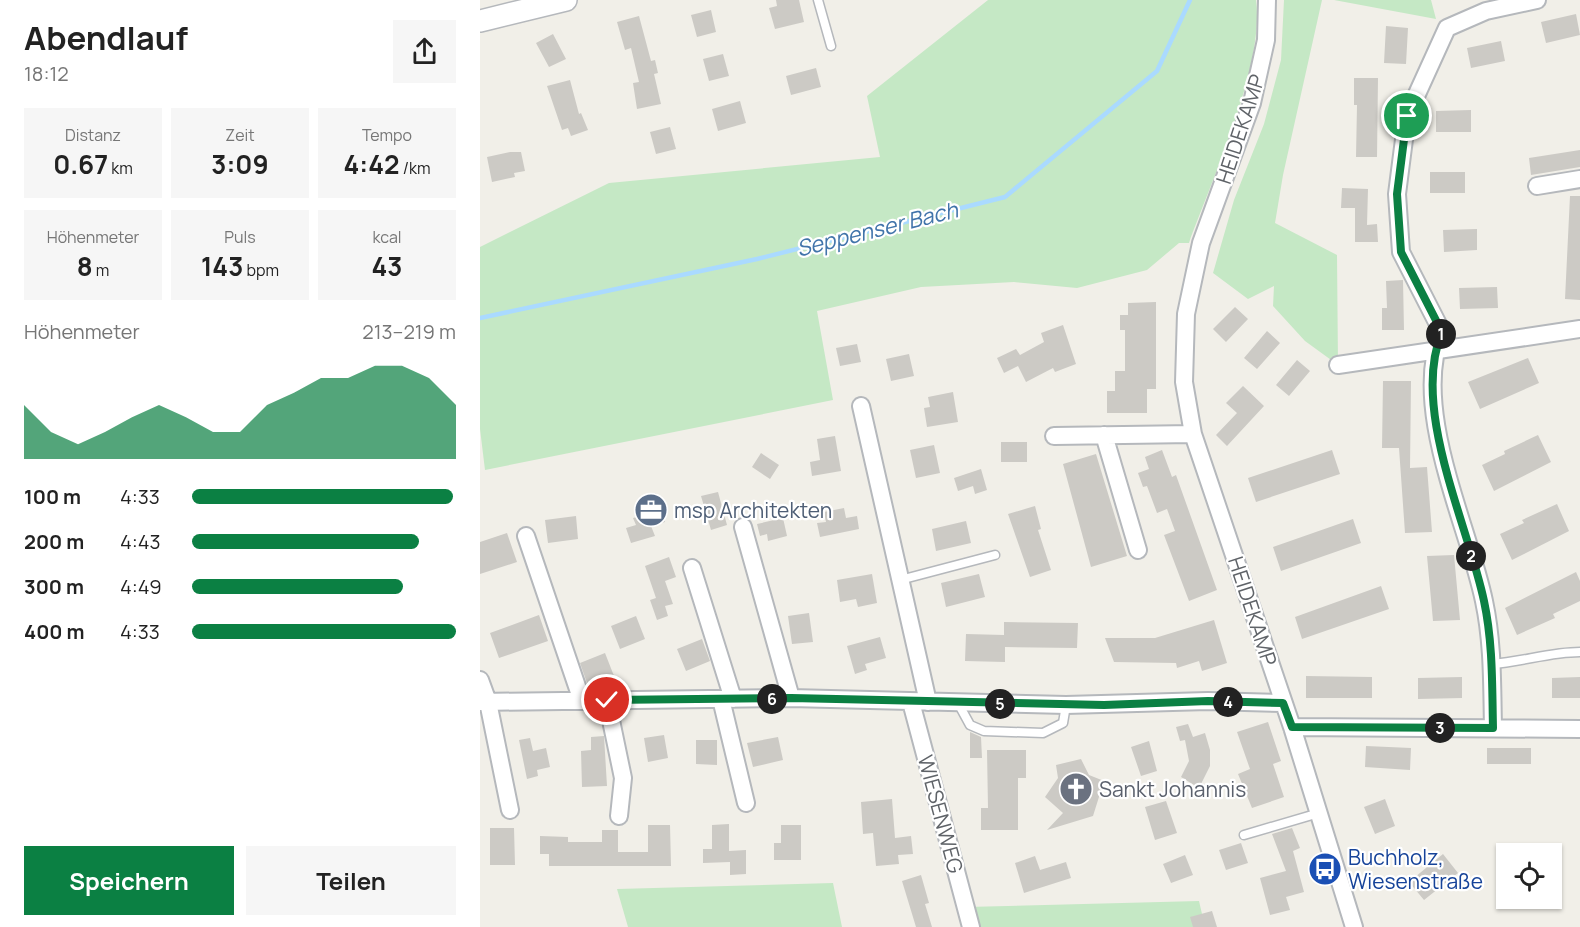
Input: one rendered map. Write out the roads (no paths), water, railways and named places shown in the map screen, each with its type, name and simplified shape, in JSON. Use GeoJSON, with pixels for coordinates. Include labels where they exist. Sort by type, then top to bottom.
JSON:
{"type":"FeatureCollection","features":[{"type":"Feature","properties":{"kind":"street"},"geometry":{"type":"LineString","coordinates":[[480,21],[566,0]]}},
{"type":"Feature","properties":{"kind":"street","name":"HEIDEKAMP"},"geometry":{"type":"LineString","coordinates":[[1267,0],[1266,40],[1260,75],[1201,243],[1186,314],[1184,382],[1193,434],[1292,727],[1354,927]]}},
{"type":"Feature","properties":{"kind":"street"},"geometry":{"type":"LineString","coordinates":[[1493,728],[1492,664],[1484,600],[1441,452],[1432,380],[1433,352],[1442,332],[1401,252],[1397,194],[1407,116],[1447,28],[1484,5],[1537,0]]}},
{"type":"Feature","properties":{"kind":"street"},"geometry":{"type":"LineString","coordinates":[[1536,186],[1580,179]]}},
{"type":"Feature","properties":{"kind":"street"},"geometry":{"type":"LineString","coordinates":[[1338,365],[1580,329]]}},
{"type":"Feature","properties":{"kind":"street"},"geometry":{"type":"LineString","coordinates":[[861,405],[928,702]]}},
{"type":"Feature","properties":{"kind":"street"},"geometry":{"type":"LineString","coordinates":[[1054,436],[1193,434]]}},
{"type":"Feature","properties":{"kind":"street"},"geometry":{"type":"LineString","coordinates":[[1104,435],[1138,550]]}},
{"type":"Feature","properties":{"kind":"street"},"geometry":{"type":"LineString","coordinates":[[743,527],[791,698]]}},
{"type":"Feature","properties":{"kind":"street"},"geometry":{"type":"LineString","coordinates":[[526,536],[582,701]]}},
{"type":"Feature","properties":{"kind":"street"},"geometry":{"type":"LineString","coordinates":[[692,568],[727,699],[746,803]]}},
{"type":"Feature","properties":{"kind":"street"},"geometry":{"type":"LineString","coordinates":[[480,680],[510,810]]}},
{"type":"Feature","properties":{"kind":"street"},"geometry":{"type":"LineString","coordinates":[[484,702],[791,698],[1066,705],[1208,701],[1283,703]]}},
{"type":"Feature","properties":{"kind":"street"},"geometry":{"type":"LineString","coordinates":[[607,700],[623,778],[619,816]]}},
{"type":"Feature","properties":{"kind":"street","name":"WIESENWEG"},"geometry":{"type":"LineString","coordinates":[[911,702],[971,927]]}},
{"type":"Feature","properties":{"kind":"street"},"geometry":{"type":"LineString","coordinates":[[1292,727],[1580,729]]}},
{"type":"Feature","properties":{"kind":"lane"},"geometry":{"type":"LineString","coordinates":[[818,0],[831,46]]}},
{"type":"Feature","properties":{"kind":"lane"},"geometry":{"type":"LineString","coordinates":[[900,580],[995,555]]}},
{"type":"Feature","properties":{"kind":"lane"},"geometry":{"type":"LineString","coordinates":[[1492,664],[1520,662],[1555,652],[1580,652]]}},
{"type":"Feature","properties":{"kind":"lane"},"geometry":{"type":"LineString","coordinates":[[958,703],[970,725],[984,731],[1043,733],[1063,723],[1066,705]]}},
{"type":"Feature","properties":{"kind":"lane"},"geometry":{"type":"LineString","coordinates":[[1244,835],[1319,813]]}},
{"type":"Feature","properties":{"kind":"waterway","name":"Seppenser Bach"},"geometry":{"type":"LineString","coordinates":[[480,318],[757,259],[1005,197],[1157,71],[1190,0]]}},
{"type":"Feature","properties":{"kind":"place","name":"msp Architekten"},"geometry":{"type":"Point","coordinates":[651,510]}},
{"type":"Feature","properties":{"kind":"place","name":"Sankt Johannis"},"geometry":{"type":"Point","coordinates":[1076,789]}},
{"type":"Feature","properties":{"kind":"place","name":"Buchholz, Wiesenstraße"},"geometry":{"type":"Point","coordinates":[1325,869]}}]}
